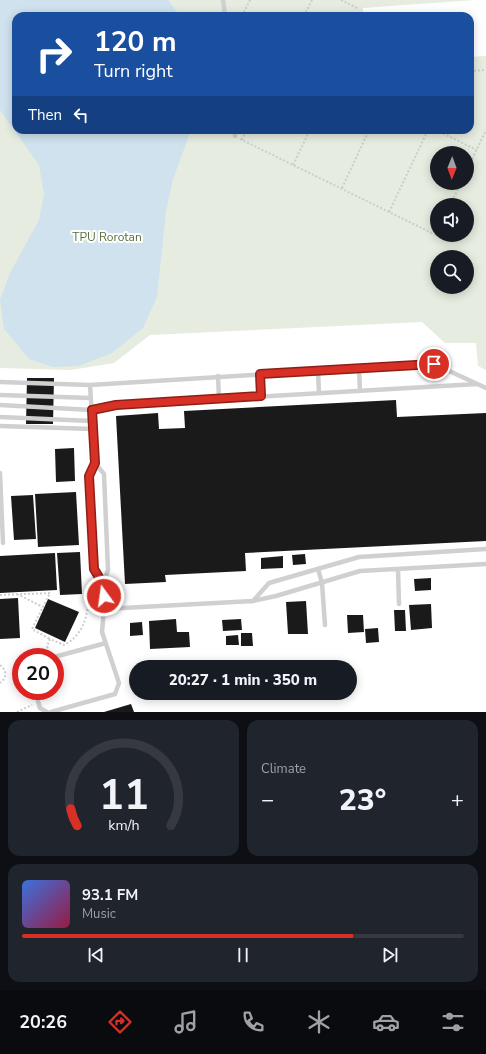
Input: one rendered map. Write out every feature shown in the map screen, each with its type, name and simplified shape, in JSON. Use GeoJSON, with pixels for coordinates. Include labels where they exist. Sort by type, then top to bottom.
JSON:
{"type":"FeatureCollection","features":[{"type":"Feature","properties":{"kind":"lane"},"geometry":{"type":"LineString","coordinates":[[223,0],[224,12]]}},
{"type":"Feature","properties":{"kind":"lane"},"geometry":{"type":"LineString","coordinates":[[0,382],[90,385],[434,364],[486,388]]}},
{"type":"Feature","properties":{"kind":"lane"},"geometry":{"type":"LineString","coordinates":[[359,368],[360,391]]}},
{"type":"Feature","properties":{"kind":"lane"},"geometry":{"type":"LineString","coordinates":[[318,371],[319,393]]}},
{"type":"Feature","properties":{"kind":"lane"},"geometry":{"type":"LineString","coordinates":[[260,374],[261,396]]}},
{"type":"Feature","properties":{"kind":"lane"},"geometry":{"type":"LineString","coordinates":[[218,376],[219,399]]}},
{"type":"Feature","properties":{"kind":"lane"},"geometry":{"type":"LineString","coordinates":[[0,405],[92,410],[116,405],[479,384]]}},
{"type":"Feature","properties":{"kind":"lane"},"geometry":{"type":"LineString","coordinates":[[90,385],[95,463],[89,476],[94,569],[103,584]]}},
{"type":"Feature","properties":{"kind":"lane"},"geometry":{"type":"LineString","coordinates":[[0,395],[91,398]]}},
{"type":"Feature","properties":{"kind":"lane"},"geometry":{"type":"LineString","coordinates":[[0,417],[92,421]]}},
{"type":"Feature","properties":{"kind":"lane"},"geometry":{"type":"LineString","coordinates":[[0,426],[93,429]]}},
{"type":"Feature","properties":{"kind":"lane"},"geometry":{"type":"LineString","coordinates":[[51,712],[115,694],[119,683],[102,632],[104,609],[103,584],[108,570],[104,474],[95,463]]}},
{"type":"Feature","properties":{"kind":"lane"},"geometry":{"type":"LineString","coordinates":[[0,473],[3,543]]}},
{"type":"Feature","properties":{"kind":"lane"},"geometry":{"type":"LineString","coordinates":[[253,601],[269,583],[359,557],[486,549]]}},
{"type":"Feature","properties":{"kind":"lane"},"geometry":{"type":"LineString","coordinates":[[104,609],[253,601],[276,596],[360,571],[486,564]]}},
{"type":"Feature","properties":{"kind":"lane"},"geometry":{"type":"LineString","coordinates":[[318,569],[322,583],[325,625]]}},
{"type":"Feature","properties":{"kind":"lane"},"geometry":{"type":"LineString","coordinates":[[398,569],[399,604]]}},
{"type":"Feature","properties":{"kind":"lane"},"geometry":{"type":"LineString","coordinates":[[64,654],[106,643]]}},
{"type":"Feature","properties":{"kind":"lane"},"geometry":{"type":"LineString","coordinates":[[37,700],[40,708],[48,712]]}},
{"type":"Feature","properties":{"kind":"path"},"geometry":{"type":"LineString","coordinates":[[244,12],[250,0]]}},
{"type":"Feature","properties":{"kind":"path"},"geometry":{"type":"LineString","coordinates":[[306,12],[312,0]]}},
{"type":"Feature","properties":{"kind":"path"},"geometry":{"type":"LineString","coordinates":[[341,0],[357,8]]}},
{"type":"Feature","properties":{"kind":"path"},"geometry":{"type":"LineString","coordinates":[[474,71],[486,70]]}},
{"type":"Feature","properties":{"kind":"path"},"geometry":{"type":"LineString","coordinates":[[474,154],[486,130]]}},
{"type":"Feature","properties":{"kind":"path"},"geometry":{"type":"LineString","coordinates":[[242,140],[245,134]]}},
{"type":"Feature","properties":{"kind":"path"},"geometry":{"type":"LineString","coordinates":[[293,165],[308,134]]}},
{"type":"Feature","properties":{"kind":"path"},"geometry":{"type":"LineString","coordinates":[[342,188],[367,134]]}},
{"type":"Feature","properties":{"kind":"path"},"geometry":{"type":"LineString","coordinates":[[389,212],[426,134]]}},
{"type":"Feature","properties":{"kind":"path"},"geometry":{"type":"LineString","coordinates":[[444,134],[476,150]]}},
{"type":"Feature","properties":{"kind":"path"},"geometry":{"type":"LineString","coordinates":[[236,136],[430,232]]}},
{"type":"Feature","properties":{"kind":"path"},"geometry":{"type":"LineString","coordinates":[[0,594],[50,593],[32,629],[64,645],[77,636],[86,616],[87,610],[104,609]]}},
{"type":"Feature","properties":{"kind":"path"},"geometry":{"type":"LineString","coordinates":[[16,594],[43,607]]}},
{"type":"Feature","properties":{"kind":"path"},"geometry":{"type":"LineString","coordinates":[[48,648],[50,639]]}},
{"type":"Feature","properties":{"kind":"path"},"geometry":{"type":"LineString","coordinates":[[0,665],[6,674],[5,679],[0,683]]}},
{"type":"Feature","properties":{"kind":"path"},"geometry":{"type":"LineString","coordinates":[[17,712],[26,707],[38,704]]}},
{"type":"Feature","properties":{"kind":"green space","name":"TPU Rorotan"},"geometry":{"type":"Polygon","coordinates":[[[0,0],[475,0],[363,8],[363,12],[12,12],[12,134],[474,134],[474,57],[486,56],[486,370],[478,366],[476,343],[445,343],[422,322],[150,335],[114,363],[71,370],[0,368],[0,0]]]}},
{"type":"Feature","properties":{"kind":"water"},"geometry":{"type":"Polygon","coordinates":[[[0,0],[168,0],[177,12],[12,12],[12,127],[0,110],[0,0]]]}},
{"type":"Feature","properties":{"kind":"water"},"geometry":{"type":"Polygon","coordinates":[[[17,134],[190,134],[173,179],[166,211],[157,297],[143,328],[112,353],[79,366],[53,367],[29,359],[4,329],[0,300],[10,273],[39,220],[44,194],[39,165],[17,134]]]}},
{"type":"Feature","properties":{"kind":"building"},"geometry":{"type":"Polygon","coordinates":[[[27,378],[54,378],[53,424],[26,424],[27,378]]]}},
{"type":"Feature","properties":{"kind":"building"},"geometry":{"type":"Polygon","coordinates":[[[396,400],[397,417],[486,413],[486,541],[245,553],[246,571],[165,575],[166,582],[125,584],[116,416],[158,413],[159,429],[185,428],[184,411],[396,400]]]}},
{"type":"Feature","properties":{"kind":"building"},"geometry":{"type":"Polygon","coordinates":[[[74,448],[75,481],[56,482],[55,449],[74,448]]]}},
{"type":"Feature","properties":{"kind":"building"},"geometry":{"type":"Polygon","coordinates":[[[76,492],[79,545],[38,547],[35,494],[76,492]]]}},
{"type":"Feature","properties":{"kind":"building"},"geometry":{"type":"Polygon","coordinates":[[[33,495],[36,539],[14,540],[11,496],[33,495]]]}},
{"type":"Feature","properties":{"kind":"building"},"geometry":{"type":"Polygon","coordinates":[[[80,552],[82,594],[60,595],[57,553],[80,552]]]}},
{"type":"Feature","properties":{"kind":"building"},"geometry":{"type":"Polygon","coordinates":[[[55,553],[57,590],[0,593],[0,556],[55,553]]]}},
{"type":"Feature","properties":{"kind":"building"},"geometry":{"type":"Polygon","coordinates":[[[305,554],[306,564],[293,565],[292,555],[305,554]]]}},
{"type":"Feature","properties":{"kind":"building"},"geometry":{"type":"Polygon","coordinates":[[[283,556],[283,568],[261,569],[261,558],[283,556]]]}},
{"type":"Feature","properties":{"kind":"building"},"geometry":{"type":"Polygon","coordinates":[[[431,578],[431,590],[415,591],[414,579],[431,578]]]}},
{"type":"Feature","properties":{"kind":"building"},"geometry":{"type":"Polygon","coordinates":[[[18,598],[20,638],[0,639],[0,599],[18,598]]]}},
{"type":"Feature","properties":{"kind":"building"},"geometry":{"type":"Polygon","coordinates":[[[48,599],[79,612],[65,642],[35,628],[48,599]]]}},
{"type":"Feature","properties":{"kind":"building"},"geometry":{"type":"Polygon","coordinates":[[[306,601],[308,634],[288,634],[286,602],[306,601]]]}},
{"type":"Feature","properties":{"kind":"building"},"geometry":{"type":"Polygon","coordinates":[[[431,604],[432,628],[411,630],[409,605],[431,604]]]}},
{"type":"Feature","properties":{"kind":"building"},"geometry":{"type":"Polygon","coordinates":[[[394,610],[405,610],[406,631],[395,631],[394,610]]]}},
{"type":"Feature","properties":{"kind":"building"},"geometry":{"type":"Polygon","coordinates":[[[347,615],[363,615],[364,632],[348,633],[347,615]]]}},
{"type":"Feature","properties":{"kind":"building"},"geometry":{"type":"Polygon","coordinates":[[[176,619],[177,632],[189,632],[190,647],[150,649],[149,621],[176,619]]]}},
{"type":"Feature","properties":{"kind":"building"},"geometry":{"type":"Polygon","coordinates":[[[241,619],[242,630],[223,631],[222,620],[241,619]]]}},
{"type":"Feature","properties":{"kind":"building"},"geometry":{"type":"Polygon","coordinates":[[[142,622],[143,635],[130,636],[130,623],[142,622]]]}},
{"type":"Feature","properties":{"kind":"building"},"geometry":{"type":"Polygon","coordinates":[[[378,628],[379,642],[366,643],[365,629],[378,628]]]}},
{"type":"Feature","properties":{"kind":"building"},"geometry":{"type":"Polygon","coordinates":[[[241,633],[252,633],[253,646],[241,646],[241,633]]]}},
{"type":"Feature","properties":{"kind":"building"},"geometry":{"type":"Polygon","coordinates":[[[238,635],[239,645],[226,645],[226,636],[238,635]]]}},
{"type":"Feature","properties":{"kind":"building"},"geometry":{"type":"Polygon","coordinates":[[[131,704],[134,712],[104,712],[131,704]]]}},
{"type":"Feature","properties":{"kind":"route"},"geometry":{"type":"LineString","coordinates":[[104,596],[103,584],[94,569],[89,476],[95,463],[92,410],[116,405],[261,396],[260,374],[434,364]]}}]}
